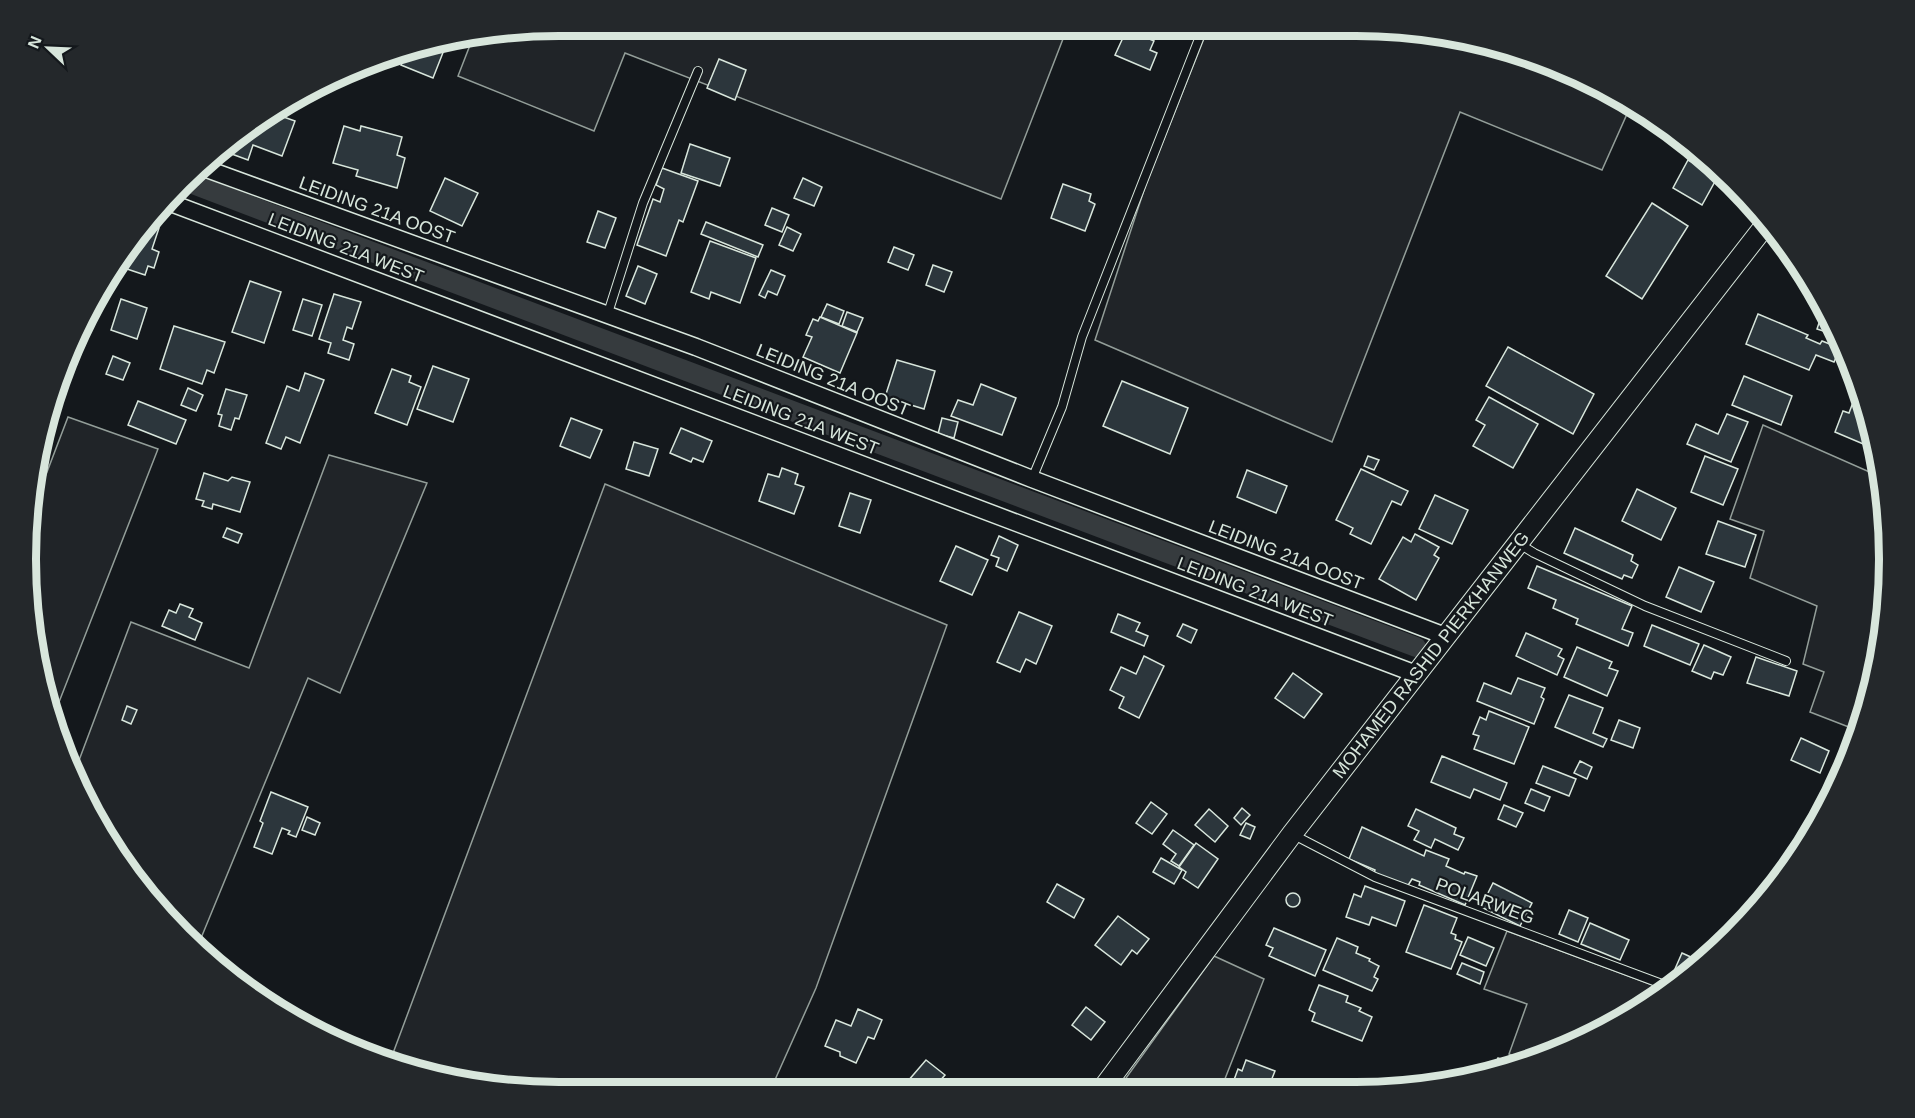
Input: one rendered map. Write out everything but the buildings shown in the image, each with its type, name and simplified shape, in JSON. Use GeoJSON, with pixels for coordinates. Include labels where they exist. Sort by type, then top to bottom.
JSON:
{"type":"FeatureCollection","features":[{"type":"Feature","properties":{"kind":"street","name":"LEIDING 21A OOST"},"geometry":{"type":"LineString","coordinates":[[210,170],[608,313],[1032,479],[1445,636]]}},
{"type":"Feature","properties":{"kind":"street","name":"LEIDING 21A WEST"},"geometry":{"type":"LineString","coordinates":[[175,204],[1416,674]]}},
{"type":"Feature","properties":{"kind":"street","name":"MOHAMED RASHID PIERKHANWEG"},"geometry":{"type":"LineString","coordinates":[[1108,1082],[1292,834],[1762,230]]}},
{"type":"Feature","properties":{"kind":"lane"},"geometry":{"type":"LineString","coordinates":[[1032,479],[1062,407],[1082,337],[1200,36]]}},
{"type":"Feature","properties":{"kind":"lane"},"geometry":{"type":"LineString","coordinates":[[608,313],[643,203],[698,71]]}},
{"type":"Feature","properties":{"kind":"lane"},"geometry":{"type":"LineString","coordinates":[[1518,543],[1534,553],[1645,606],[1786,662]]}},
{"type":"Feature","properties":{"kind":"lane","name":"POLARWEG"},"geometry":{"type":"LineString","coordinates":[[1292,834],[1375,877],[1661,984]]}},
{"type":"Feature","properties":{"kind":"shaded area"},"geometry":{"type":"Polygon","coordinates":[[[1064,36],[1001,199],[625,53],[594,131],[458,76],[471,44],[525,37],[1064,36]]]}},
{"type":"Feature","properties":{"kind":"shaded area"},"geometry":{"type":"Polygon","coordinates":[[[1205,36],[1390,37],[1458,46],[1524,64],[1556,76],[1628,112],[1602,170],[1460,112],[1332,442],[1095,340],[1146,184],[1205,36]]]}},
{"type":"Feature","properties":{"kind":"shaded area"},"geometry":{"type":"Polygon","coordinates":[[[68,417],[158,449],[58,706],[46,661],[37,593],[37,525],[40,490],[68,417]]]}},
{"type":"Feature","properties":{"kind":"shaded area"},"geometry":{"type":"Polygon","coordinates":[[[1763,425],[1872,473],[1878,525],[1878,593],[1869,661],[1851,728],[1810,712],[1824,672],[1803,664],[1817,606],[1750,578],[1764,531],[1730,519],[1763,425]]]}},
{"type":"Feature","properties":{"kind":"shaded area"},"geometry":{"type":"Polygon","coordinates":[[[329,455],[427,483],[340,693],[308,678],[200,940],[166,904],[124,850],[90,790],[78,763],[131,622],[249,668],[329,455]]]}},
{"type":"Feature","properties":{"kind":"shaded area"},"geometry":{"type":"Polygon","coordinates":[[[605,484],[947,625],[816,988],[774,1082],[525,1081],[457,1072],[393,1054],[605,484]]]}},
{"type":"Feature","properties":{"kind":"shaded area"},"geometry":{"type":"Polygon","coordinates":[[[1507,931],[1657,987],[1618,1012],[1587,1028],[1515,1057],[1509,1054],[1527,1004],[1484,989],[1507,931]]]}},
{"type":"Feature","properties":{"kind":"shaded area"},"geometry":{"type":"Polygon","coordinates":[[[1214,956],[1264,979],[1224,1082],[1125,1082],[1214,956]]]}},
{"type":"Feature","properties":{"kind":"waterway"},"geometry":{"type":"LineString","coordinates":[[194,184],[1416,647]]}}]}
